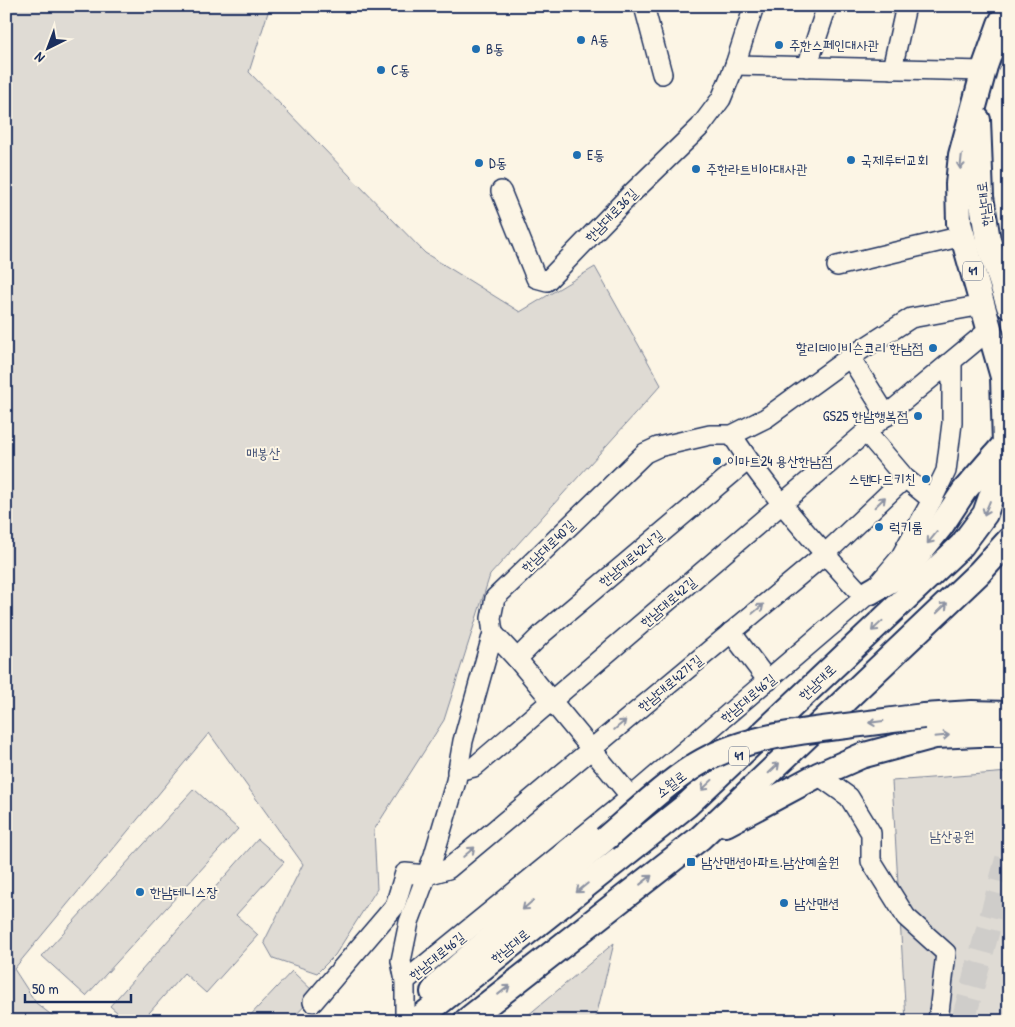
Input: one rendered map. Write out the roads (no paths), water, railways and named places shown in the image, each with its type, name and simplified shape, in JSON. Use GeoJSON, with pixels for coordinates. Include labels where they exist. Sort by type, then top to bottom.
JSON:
{"type":"FeatureCollection","features":[{"type":"Feature","properties":{"kind":"main road","name":"한남대로"},"geometry":{"type":"LineString","coordinates":[[414,1021],[687,805],[962,545],[985,514],[999,474],[1007,442],[1003,377],[959,222],[958,184],[961,155],[984,71],[1000,24],[1009,9]]}},
{"type":"Feature","properties":{"kind":"main road","name":"한남대로"},"geometry":{"type":"LineString","coordinates":[[977,98],[981,197],[988,240],[1009,306]]}},
{"type":"Feature","properties":{"kind":"main road"},"geometry":{"type":"LineString","coordinates":[[867,594],[903,573],[941,526],[964,491],[1007,442]]}},
{"type":"Feature","properties":{"kind":"main road","name":"41"},"geometry":{"type":"LineString","coordinates":[[466,1021],[700,838],[972,580],[1007,543]]}},
{"type":"Feature","properties":{"kind":"main road","name":"소월로"},"geometry":{"type":"LineString","coordinates":[[414,1021],[441,981],[651,799],[696,765],[727,750],[752,741],[796,732],[924,716],[972,713],[1009,714]]}},
{"type":"Feature","properties":{"kind":"main road"},"geometry":{"type":"LineString","coordinates":[[700,838],[818,775],[861,756],[935,736],[1009,734]]}},
{"type":"Feature","properties":{"kind":"street"},"geometry":{"type":"LineString","coordinates":[[644,6],[662,74]]}},
{"type":"Feature","properties":{"kind":"street","name":"한남대로36길"},"geometry":{"type":"LineString","coordinates":[[501,191],[536,278],[547,281],[631,194],[700,127],[721,99],[754,6]]}},
{"type":"Feature","properties":{"kind":"street"},"geometry":{"type":"LineString","coordinates":[[807,67],[827,6]]}},
{"type":"Feature","properties":{"kind":"street"},"geometry":{"type":"LineString","coordinates":[[892,69],[906,6]]}},
{"type":"Feature","properties":{"kind":"street"},"geometry":{"type":"LineString","coordinates":[[734,65],[984,71]]}},
{"type":"Feature","properties":{"kind":"street","name":"한남대로"},"geometry":{"type":"LineString","coordinates":[[836,266],[963,236]]}},
{"type":"Feature","properties":{"kind":"street","name":"한남대로40길"},"geometry":{"type":"LineString","coordinates":[[405,1021],[405,982],[401,961],[409,922],[434,855],[458,771],[463,741],[492,633],[491,618],[495,598],[645,453],[658,447],[710,435],[732,435],[766,418],[850,357],[911,318],[983,305]]}},
{"type":"Feature","properties":{"kind":"street","name":"한남대로42길"},"geometry":{"type":"LineString","coordinates":[[458,771],[474,768],[866,432],[989,330]]}},
{"type":"Feature","properties":{"kind":"street"},"geometry":{"type":"LineString","coordinates":[[850,357],[887,416]]}},
{"type":"Feature","properties":{"kind":"street","name":"한남대로46길"},"geometry":{"type":"LineString","coordinates":[[405,982],[631,797],[768,681],[867,594],[900,558],[946,471],[952,423],[952,362]]}},
{"type":"Feature","properties":{"kind":"street"},"geometry":{"type":"LineString","coordinates":[[866,432],[905,478],[932,500]]}},
{"type":"Feature","properties":{"kind":"street"},"geometry":{"type":"LineString","coordinates":[[732,435],[748,460],[825,554],[867,594]]}},
{"type":"Feature","properties":{"kind":"street","name":"한남대로42나길"},"geometry":{"type":"LineString","coordinates":[[517,659],[543,633],[730,473],[748,460]]}},
{"type":"Feature","properties":{"kind":"street","name":"한남대로42가길"},"geometry":{"type":"LineString","coordinates":[[313,1002],[395,906],[405,874],[427,875],[448,869],[825,554],[905,478]]}},
{"type":"Feature","properties":{"kind":"street"},"geometry":{"type":"LineString","coordinates":[[731,632],[768,681]]}},
{"type":"Feature","properties":{"kind":"street"},"geometry":{"type":"LineString","coordinates":[[492,633],[517,659],[631,797]]}},
{"type":"Feature","properties":{"kind":"street"},"geometry":{"type":"LineString","coordinates":[[818,775],[849,797],[871,833],[871,861],[906,917],[946,953],[938,1021]]}},
{"type":"Feature","properties":{"kind":"tunnel"},"geometry":{"type":"LineString","coordinates":[[963,1021],[1009,852]]}},
{"type":"Feature","properties":{"kind":"place","name":"A동"},"geometry":{"type":"Point","coordinates":[581,40]}},
{"type":"Feature","properties":{"kind":"place","name":"주한스페인대사관"},"geometry":{"type":"Point","coordinates":[779,45]}},
{"type":"Feature","properties":{"kind":"place","name":"B동"},"geometry":{"type":"Point","coordinates":[476,49]}},
{"type":"Feature","properties":{"kind":"place","name":"C동"},"geometry":{"type":"Point","coordinates":[381,70]}},
{"type":"Feature","properties":{"kind":"place","name":"E동"},"geometry":{"type":"Point","coordinates":[577,155]}},
{"type":"Feature","properties":{"kind":"place","name":"국제루터교회"},"geometry":{"type":"Point","coordinates":[851,160]}},
{"type":"Feature","properties":{"kind":"place","name":"D동"},"geometry":{"type":"Point","coordinates":[479,163]}},
{"type":"Feature","properties":{"kind":"place","name":"주한라트비아대사관"},"geometry":{"type":"Point","coordinates":[696,169]}},
{"type":"Feature","properties":{"kind":"place","name":"할리데이비슨코리 한남점"},"geometry":{"type":"Point","coordinates":[933,348]}},
{"type":"Feature","properties":{"kind":"place","name":"GS25 한남행복점"},"geometry":{"type":"Point","coordinates":[918,416]}},
{"type":"Feature","properties":{"kind":"place","name":"이마트24 용산한남점"},"geometry":{"type":"Point","coordinates":[717,461]}},
{"type":"Feature","properties":{"kind":"place","name":"스탠다드키친"},"geometry":{"type":"Point","coordinates":[926,479]}},
{"type":"Feature","properties":{"kind":"place","name":"럭키룸"},"geometry":{"type":"Point","coordinates":[879,527]}},
{"type":"Feature","properties":{"kind":"place","name":"남산맨션아파트.남산예술원"},"geometry":{"type":"Point","coordinates":[691,862]}},
{"type":"Feature","properties":{"kind":"place","name":"한남테니스장"},"geometry":{"type":"Point","coordinates":[140,892]}},
{"type":"Feature","properties":{"kind":"place","name":"남산맨션"},"geometry":{"type":"Point","coordinates":[784,903]}},
{"type":"Feature","properties":{"kind":"park label","name":"매봉산"},"geometry":{"type":"Point","coordinates":[263,453]}},
{"type":"Feature","properties":{"kind":"park label","name":"남산공원"},"geometry":{"type":"Point","coordinates":[952,836]}}]}
